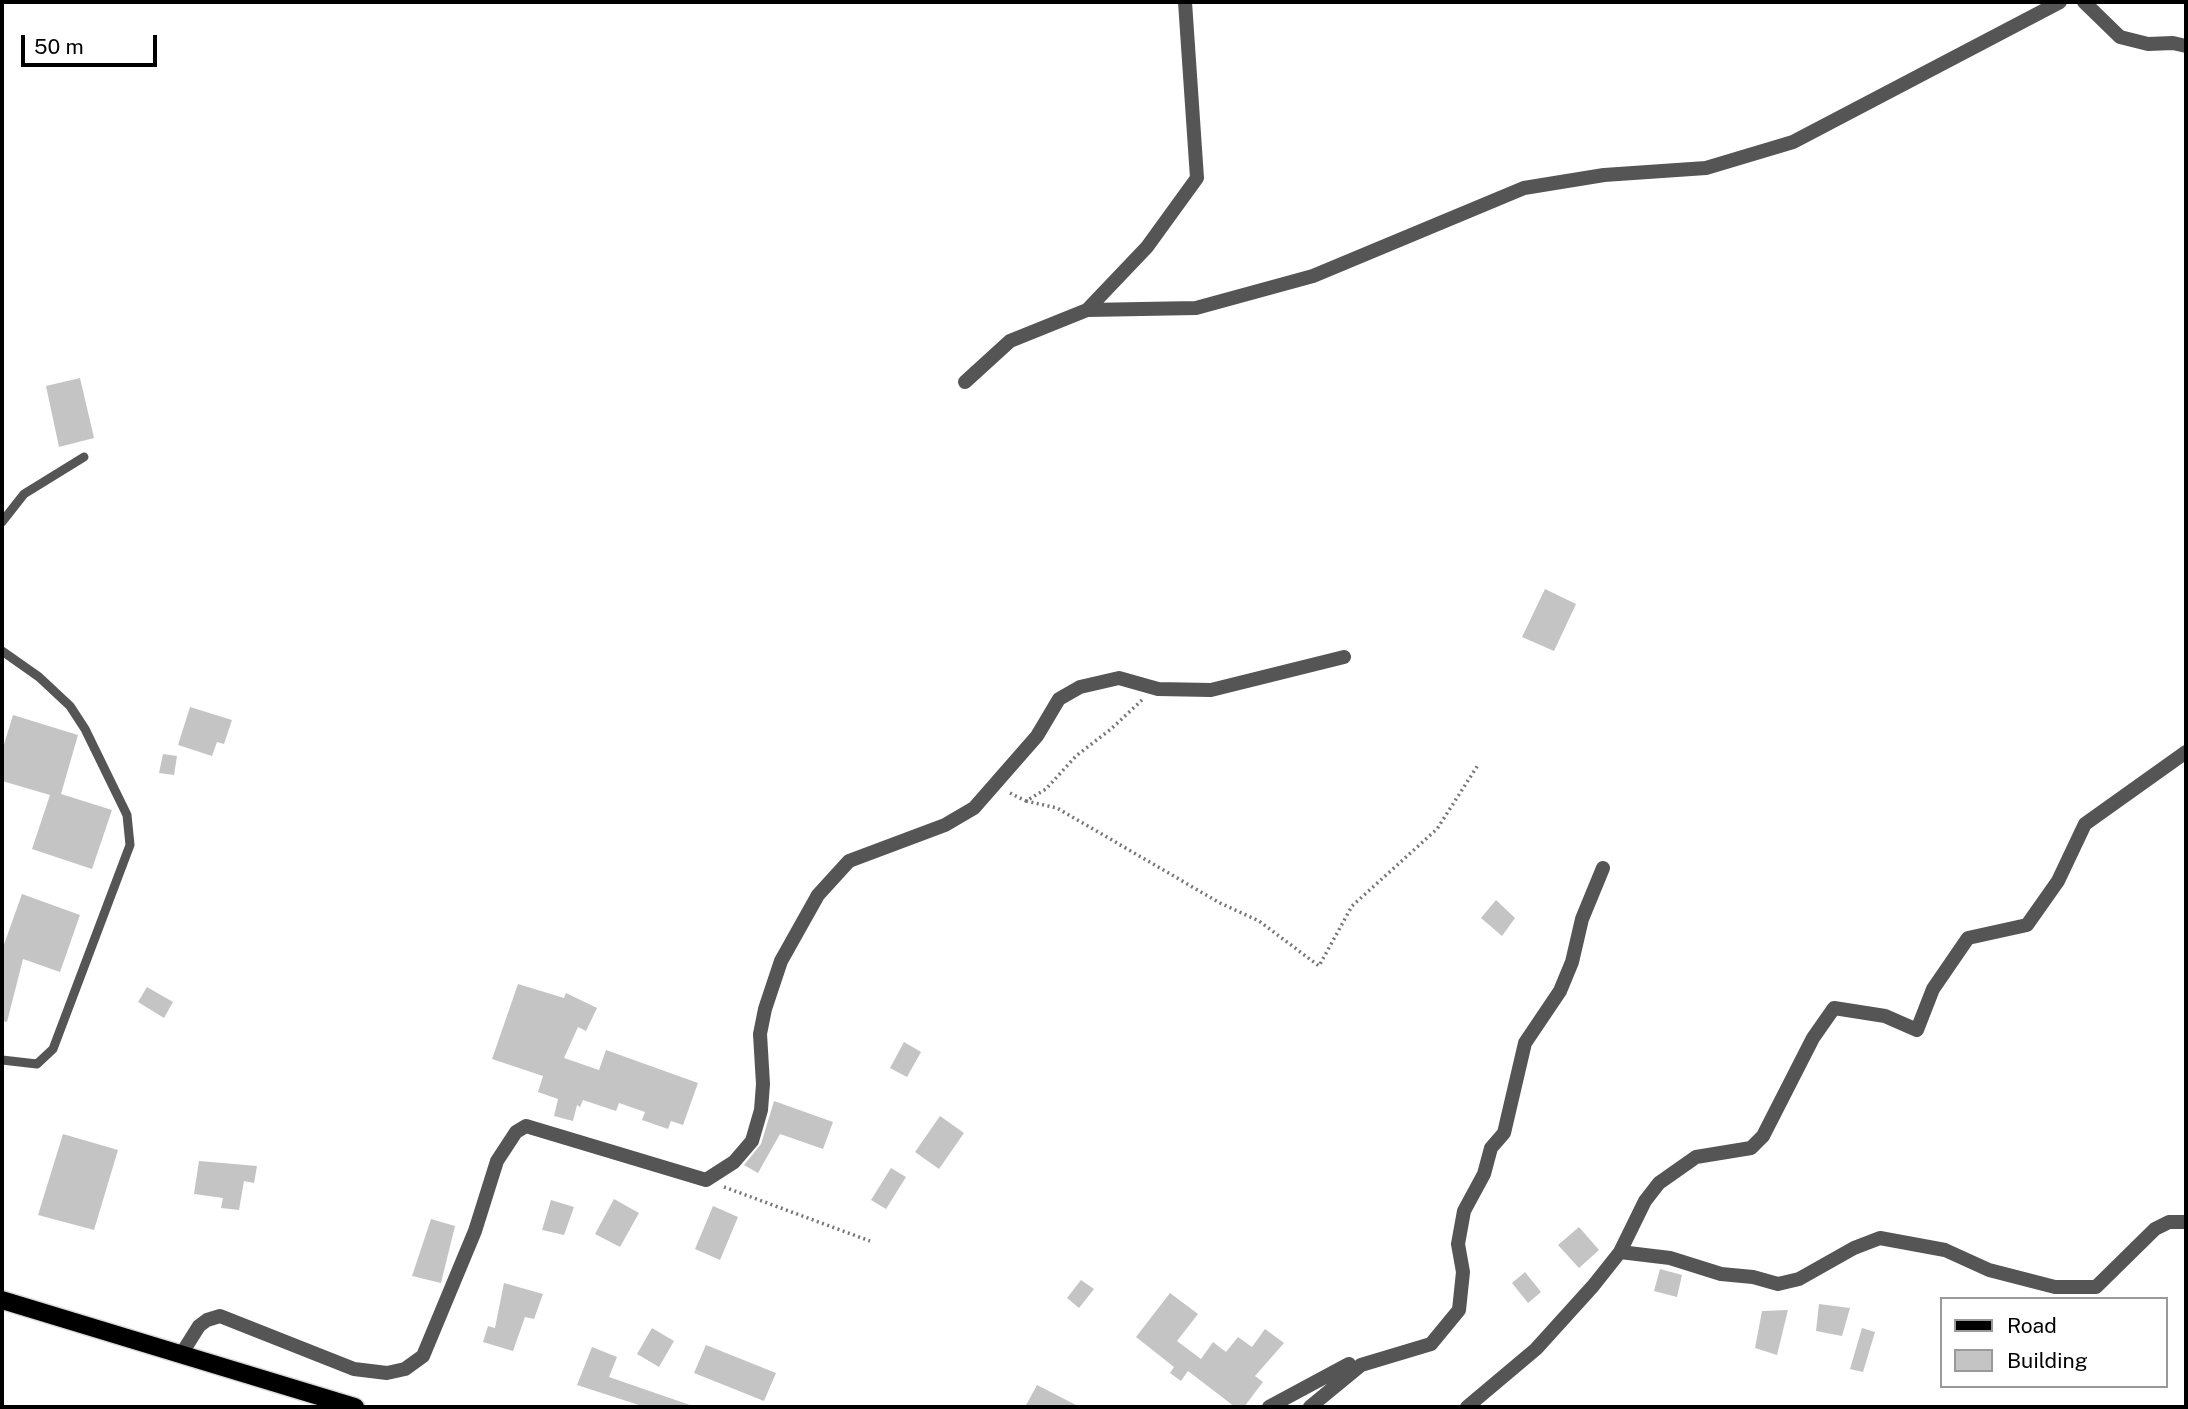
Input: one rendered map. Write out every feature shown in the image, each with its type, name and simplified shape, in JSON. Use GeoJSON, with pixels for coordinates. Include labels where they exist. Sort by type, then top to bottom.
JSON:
{"type":"FeatureCollection","features":[{"type":"Feature","properties":{"kind":"main road"},"geometry":{"type":"LineString","coordinates":[[2,1300],[355,1407]]}},
{"type":"Feature","properties":{"kind":"street"},"geometry":{"type":"LineString","coordinates":[[1087,310],[1147,247],[1197,178],[1185,2]]}},
{"type":"Feature","properties":{"kind":"street"},"geometry":{"type":"LineString","coordinates":[[965,382],[1010,341],[1087,310],[1196,308],[1313,276],[1524,188],[1604,174],[1706,167],[1793,142],[2060,2]]}},
{"type":"Feature","properties":{"kind":"street"},"geometry":{"type":"LineString","coordinates":[[2084,2],[2120,37],[2148,44],[2173,43],[2186,46]]}},
{"type":"Feature","properties":{"kind":"street"},"geometry":{"type":"LineString","coordinates":[[182,1353],[199,1326],[220,1316],[354,1369],[387,1373],[405,1369],[423,1356],[475,1231],[497,1161],[516,1132],[526,1126],[705,1180],[734,1162],[752,1141],[761,1110],[763,1084],[760,1034],[765,1009],[781,961],[818,895],[849,860],[944,825],[974,808],[1037,736],[1059,699],[1080,687],[1119,678],[1158,689],[1211,690],[1343,657]]}},
{"type":"Feature","properties":{"kind":"street"},"geometry":{"type":"LineString","coordinates":[[1468,1407],[1536,1349],[1620,1252],[1645,1201],[1674,1171],[1696,1157],[1751,1149],[1763,1136],[1813,1038],[1834,1008],[1885,1016],[1917,1030],[1933,989],[1968,938],[2027,925],[2058,881],[2085,824],[2186,752]]}},
{"type":"Feature","properties":{"kind":"street"},"geometry":{"type":"LineString","coordinates":[[1310,1407],[1361,1365],[1432,1344],[1459,1310],[1463,1272],[1458,1244],[1464,1211],[1484,1174],[1491,1148],[1504,1133],[1525,1043],[1560,991],[1572,962],[1582,919],[1603,868]]}},
{"type":"Feature","properties":{"kind":"street"},"geometry":{"type":"LineString","coordinates":[[1620,1252],[1670,1258],[1721,1274],[1753,1277],[1778,1284],[1799,1279],[1854,1248],[1880,1238],[1945,1250],[1989,1270],[2055,1287],[2096,1287],[2155,1229],[2169,1222],[2186,1222]]}},
{"type":"Feature","properties":{"kind":"street"},"geometry":{"type":"LineString","coordinates":[[1269,1407],[1338,1371],[1358,1357],[1382,1358]]}},
{"type":"Feature","properties":{"kind":"lane"},"geometry":{"type":"LineString","coordinates":[[2,522],[24,494],[84,457]]}},
{"type":"Feature","properties":{"kind":"lane"},"geometry":{"type":"LineString","coordinates":[[2,651],[39,677],[70,706],[85,729],[127,815],[130,845],[53,1049],[37,1064],[2,1060]]}},
{"type":"Feature","properties":{"kind":"path"},"geometry":{"type":"LineString","coordinates":[[1027,802],[1046,789],[1068,764],[1111,729],[1130,708],[1158,689]]}},
{"type":"Feature","properties":{"kind":"path"},"geometry":{"type":"LineString","coordinates":[[989,789],[1016,794],[1027,802],[1057,808],[1220,903],[1259,921],[1320,966],[1352,906],[1437,829],[1478,765]]}},
{"type":"Feature","properties":{"kind":"path"},"geometry":{"type":"LineString","coordinates":[[705,1180],[870,1241]]}},
{"type":"Feature","properties":{"kind":"building"},"geometry":{"type":"Polygon","coordinates":[[[80,378],[94,438],[59,447],[46,386],[80,378]]]}},
{"type":"Feature","properties":{"kind":"building"},"geometry":{"type":"Polygon","coordinates":[[[1545,589],[1576,604],[1554,651],[1522,637],[1545,589]]]}},
{"type":"Feature","properties":{"kind":"building"},"geometry":{"type":"Polygon","coordinates":[[[190,707],[232,720],[224,744],[217,742],[212,756],[178,745],[190,707]]]}},
{"type":"Feature","properties":{"kind":"building"},"geometry":{"type":"Polygon","coordinates":[[[13,715],[78,735],[61,794],[112,810],[92,869],[32,849],[50,795],[2,781],[2,751],[13,715]]]}},
{"type":"Feature","properties":{"kind":"building"},"geometry":{"type":"Polygon","coordinates":[[[163,754],[177,756],[174,775],[159,773],[163,754]]]}},
{"type":"Feature","properties":{"kind":"building"},"geometry":{"type":"Polygon","coordinates":[[[22,894],[80,915],[60,972],[23,959],[7,1022],[2,1021],[2,950],[22,894]]]}},
{"type":"Feature","properties":{"kind":"building"},"geometry":{"type":"Polygon","coordinates":[[[1496,900],[1515,918],[1502,936],[1481,918],[1496,900]]]}},
{"type":"Feature","properties":{"kind":"building"},"geometry":{"type":"Polygon","coordinates":[[[518,984],[564,998],[566,993],[597,1008],[586,1031],[578,1027],[564,1058],[599,1070],[606,1050],[698,1083],[683,1125],[671,1121],[668,1129],[642,1120],[645,1112],[619,1103],[616,1111],[583,1100],[580,1107],[577,1105],[573,1121],[554,1116],[558,1099],[538,1092],[543,1076],[492,1059],[518,984]]]}},
{"type":"Feature","properties":{"kind":"building"},"geometry":{"type":"Polygon","coordinates":[[[147,987],[173,1002],[164,1018],[138,1002],[147,987]]]}},
{"type":"Feature","properties":{"kind":"building"},"geometry":{"type":"Polygon","coordinates":[[[904,1042],[921,1052],[907,1077],[890,1068],[904,1042]]]}},
{"type":"Feature","properties":{"kind":"building"},"geometry":{"type":"Polygon","coordinates":[[[774,1101],[833,1122],[823,1149],[780,1134],[758,1173],[744,1165],[761,1144],[774,1101]]]}},
{"type":"Feature","properties":{"kind":"building"},"geometry":{"type":"Polygon","coordinates":[[[940,1116],[964,1133],[939,1169],[915,1152],[940,1116]]]}},
{"type":"Feature","properties":{"kind":"building"},"geometry":{"type":"Polygon","coordinates":[[[63,1134],[118,1150],[94,1230],[38,1215],[63,1134]]]}},
{"type":"Feature","properties":{"kind":"building"},"geometry":{"type":"Polygon","coordinates":[[[199,1161],[257,1166],[254,1183],[244,1181],[239,1210],[221,1208],[223,1198],[194,1194],[199,1161]]]}},
{"type":"Feature","properties":{"kind":"building"},"geometry":{"type":"Polygon","coordinates":[[[891,1168],[906,1177],[886,1209],[871,1200],[891,1168]]]}},
{"type":"Feature","properties":{"kind":"building"},"geometry":{"type":"Polygon","coordinates":[[[614,1199],[639,1213],[620,1247],[595,1234],[614,1199]]]}},
{"type":"Feature","properties":{"kind":"building"},"geometry":{"type":"Polygon","coordinates":[[[551,1200],[574,1207],[564,1235],[542,1230],[551,1200]]]}},
{"type":"Feature","properties":{"kind":"building"},"geometry":{"type":"Polygon","coordinates":[[[713,1206],[738,1217],[720,1260],[695,1249],[713,1206]]]}},
{"type":"Feature","properties":{"kind":"building"},"geometry":{"type":"Polygon","coordinates":[[[431,1219],[455,1226],[441,1283],[412,1276],[431,1219]]]}},
{"type":"Feature","properties":{"kind":"building"},"geometry":{"type":"Polygon","coordinates":[[[1579,1227],[1599,1250],[1579,1268],[1558,1245],[1579,1227]]]}},
{"type":"Feature","properties":{"kind":"building"},"geometry":{"type":"Polygon","coordinates":[[[1660,1269],[1682,1275],[1677,1297],[1654,1291],[1660,1269]]]}},
{"type":"Feature","properties":{"kind":"building"},"geometry":{"type":"Polygon","coordinates":[[[1525,1272],[1541,1292],[1528,1303],[1512,1283],[1525,1272]]]}},
{"type":"Feature","properties":{"kind":"building"},"geometry":{"type":"Polygon","coordinates":[[[1081,1280],[1094,1289],[1079,1308],[1067,1298],[1081,1280]]]}},
{"type":"Feature","properties":{"kind":"building"},"geometry":{"type":"Polygon","coordinates":[[[504,1283],[543,1294],[534,1319],[525,1317],[513,1351],[483,1342],[488,1326],[495,1328],[504,1283]]]}},
{"type":"Feature","properties":{"kind":"building"},"geometry":{"type":"Polygon","coordinates":[[[1170,1293],[1198,1314],[1177,1341],[1201,1359],[1213,1342],[1226,1352],[1238,1337],[1252,1347],[1265,1329],[1284,1343],[1255,1376],[1263,1382],[1244,1407],[1235,1407],[1188,1371],[1181,1381],[1170,1373],[1174,1367],[1136,1337],[1170,1293]]]}},
{"type":"Feature","properties":{"kind":"building"},"geometry":{"type":"Polygon","coordinates":[[[1819,1304],[1850,1308],[1842,1336],[1816,1331],[1819,1304]]]}},
{"type":"Feature","properties":{"kind":"building"},"geometry":{"type":"Polygon","coordinates":[[[1788,1310],[1777,1355],[1755,1348],[1762,1311],[1788,1310]]]}},
{"type":"Feature","properties":{"kind":"building"},"geometry":{"type":"Polygon","coordinates":[[[652,1328],[674,1341],[659,1367],[637,1354],[652,1328]]]}},
{"type":"Feature","properties":{"kind":"building"},"geometry":{"type":"Polygon","coordinates":[[[1862,1328],[1875,1332],[1863,1372],[1850,1369],[1862,1328]]]}},
{"type":"Feature","properties":{"kind":"building"},"geometry":{"type":"Polygon","coordinates":[[[706,1345],[776,1373],[764,1401],[694,1373],[706,1345]]]}},
{"type":"Feature","properties":{"kind":"building"},"geometry":{"type":"Polygon","coordinates":[[[592,1347],[617,1357],[609,1377],[690,1407],[645,1407],[577,1385],[592,1347]]]}},
{"type":"Feature","properties":{"kind":"building"},"geometry":{"type":"Polygon","coordinates":[[[1037,1385],[1080,1407],[1025,1407],[1037,1385]]]}}]}
